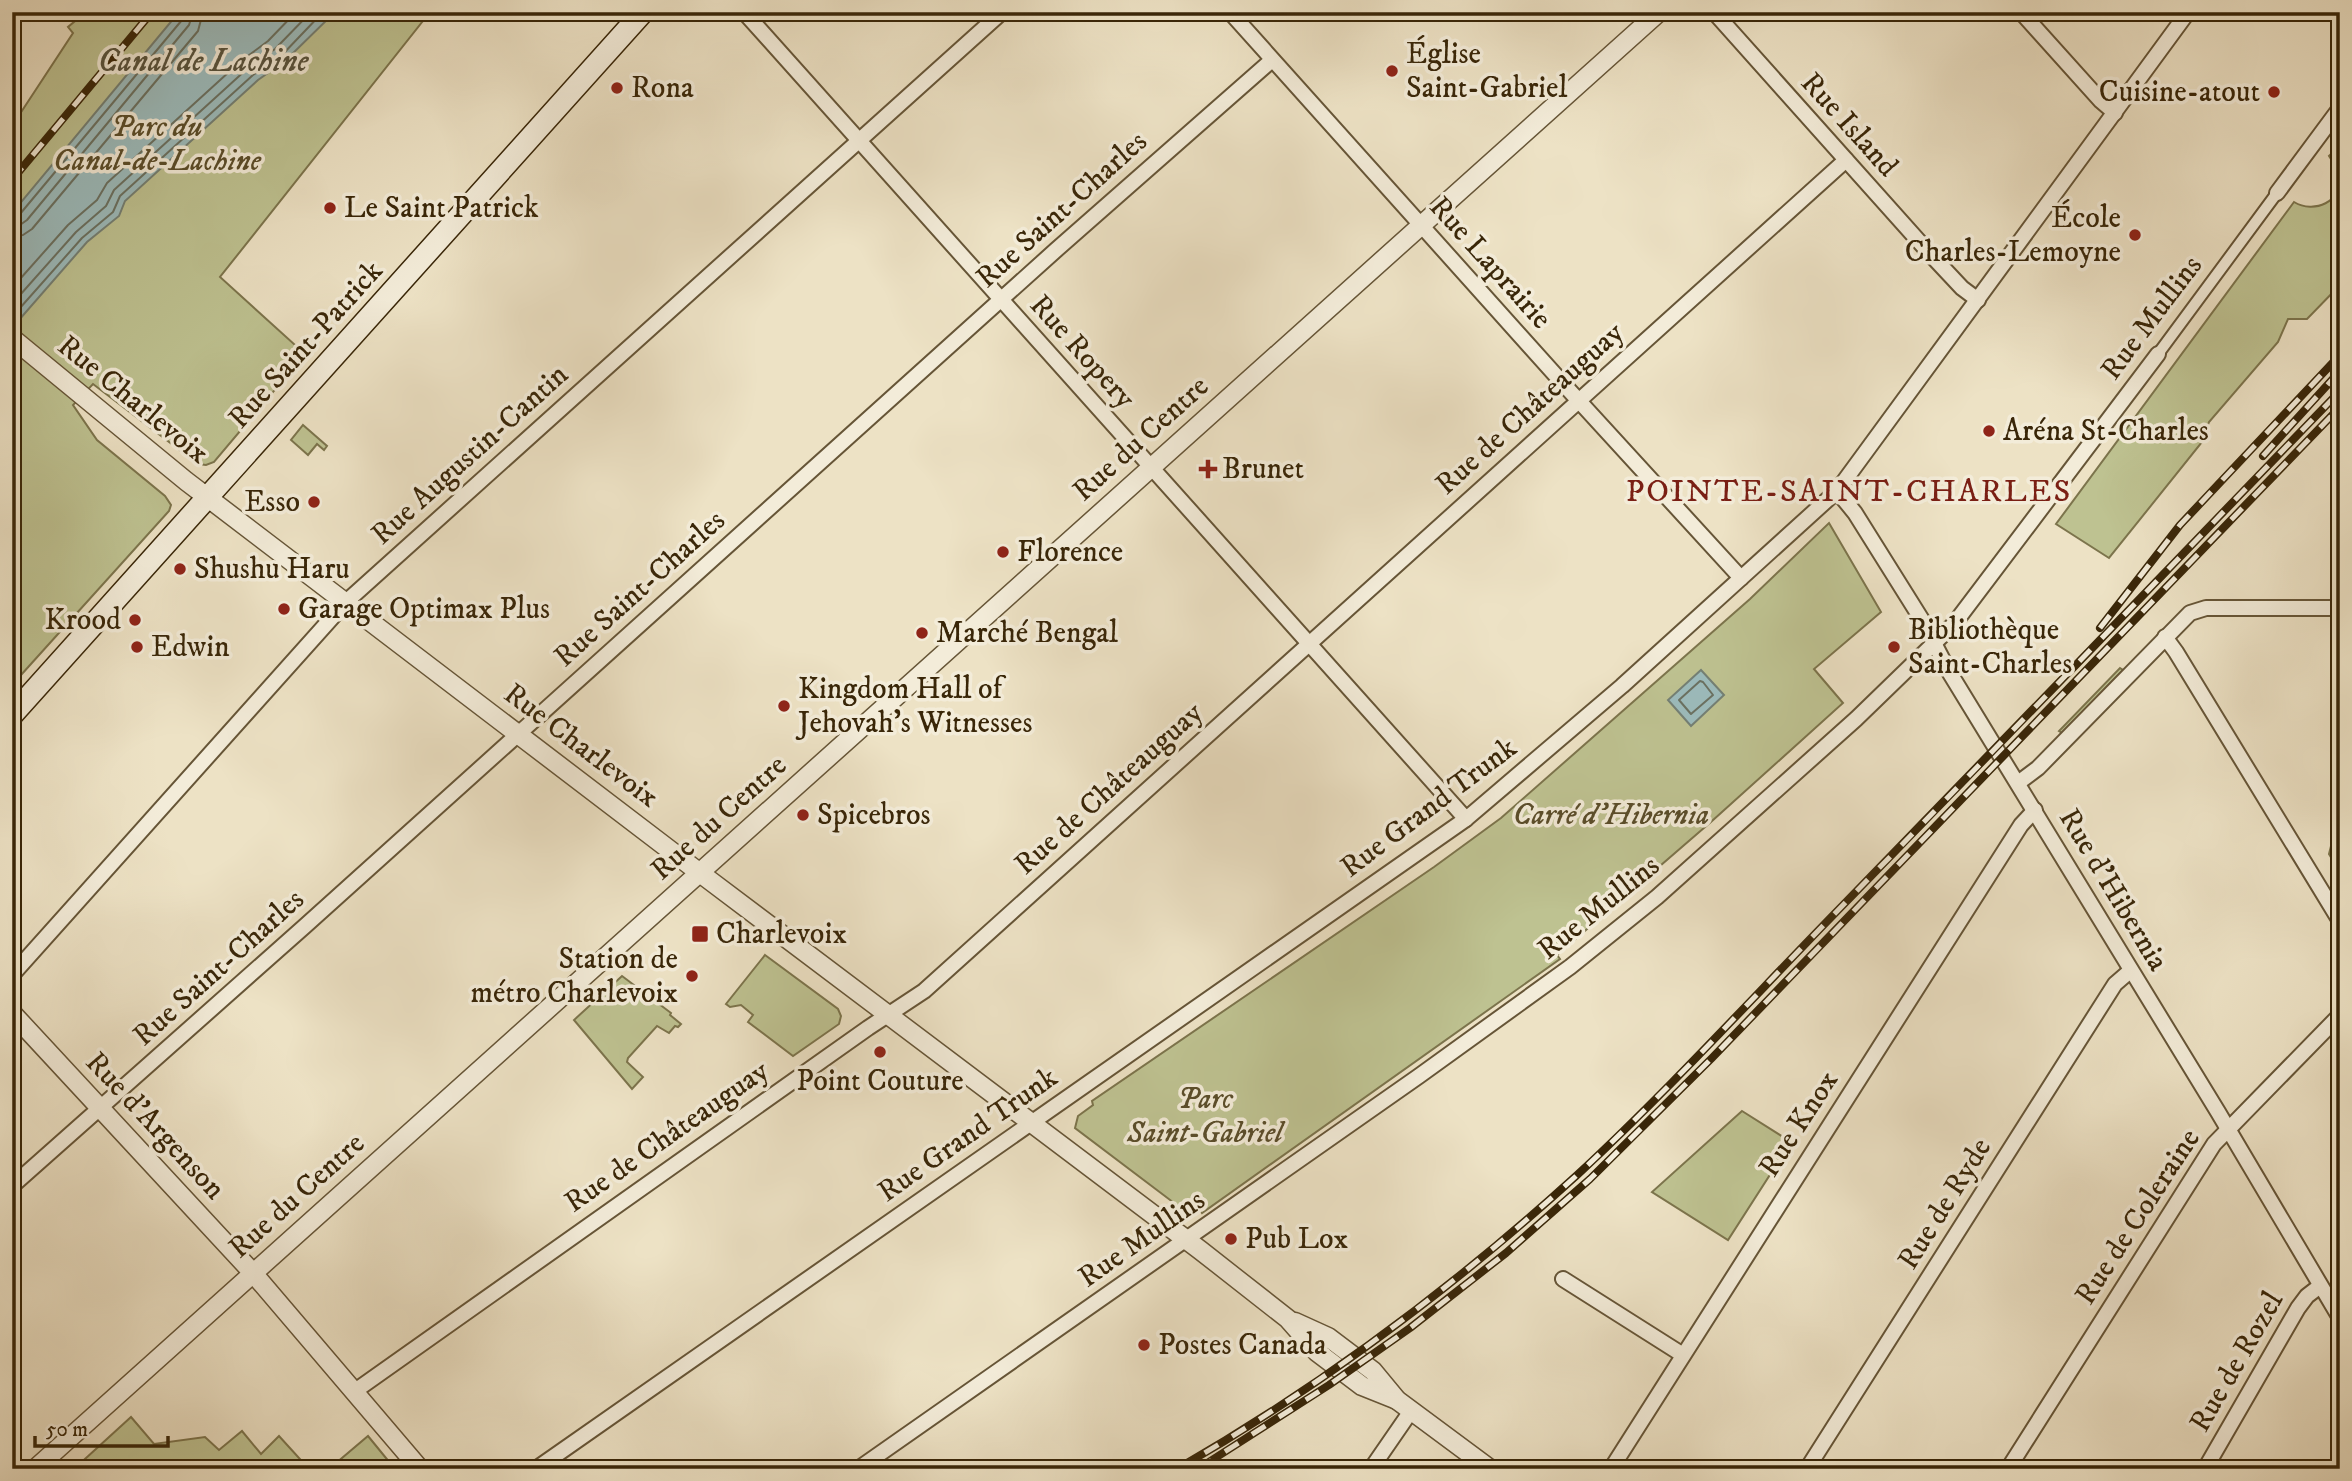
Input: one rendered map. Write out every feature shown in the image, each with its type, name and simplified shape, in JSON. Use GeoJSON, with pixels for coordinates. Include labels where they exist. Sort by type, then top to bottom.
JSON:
{"type":"FeatureCollection","features":[{"type":"Feature","properties":{"kind":"main road","name":"Rue Saint-Patrick"},"geometry":{"type":"LineString","coordinates":[[12,715],[643,12]]}},
{"type":"Feature","properties":{"kind":"street","name":"Rue Ropery"},"geometry":{"type":"LineString","coordinates":[[744,12],[1466,820]]}},
{"type":"Feature","properties":{"kind":"street","name":"Rue Augustin-Cantin"},"geometry":{"type":"LineString","coordinates":[[12,975],[346,602],[1002,12]]}},
{"type":"Feature","properties":{"kind":"street","name":"Rue Laprairie"},"geometry":{"type":"LineString","coordinates":[[1230,12],[1578,401],[1741,578]]}},
{"type":"Feature","properties":{"kind":"street","name":"Rue du Centre"},"geometry":{"type":"LineString","coordinates":[[35,1469],[1659,12]]}},
{"type":"Feature","properties":{"kind":"street","name":"Rue Island"},"geometry":{"type":"LineString","coordinates":[[1714,12],[1956,282],[1978,300]]}},
{"type":"Feature","properties":{"kind":"street"},"geometry":{"type":"LineString","coordinates":[[2021,12],[2115,113]]}},
{"type":"Feature","properties":{"kind":"street","name":"Rue Grand Trunk"},"geometry":{"type":"LineString","coordinates":[[536,1469],[1466,820],[1613,694],[1837,491],[2188,12]]}},
{"type":"Feature","properties":{"kind":"street","name":"Rue Saint-Charles"},"geometry":{"type":"LineString","coordinates":[[12,1186],[1272,60]]}},
{"type":"Feature","properties":{"kind":"street","name":"Rue Mullins"},"geometry":{"type":"LineString","coordinates":[[858,1469],[1419,1076],[1605,940],[1846,728],[1954,624],[2004,561],[2340,108]]}},
{"type":"Feature","properties":{"kind":"street","name":"Rue de Châteauguay"},"geometry":{"type":"LineString","coordinates":[[355,1391],[787,1085],[915,999],[1846,160]]}},
{"type":"Feature","properties":{"kind":"street","name":"Rue Charlevoix"},"geometry":{"type":"LineString","coordinates":[[12,338],[208,496],[700,873],[1288,1319],[1328,1337],[1373,1371],[1404,1405],[1490,1469]]}},
{"type":"Feature","properties":{"kind":"street","name":"Rue d'Hibernia"},"geometry":{"type":"LineString","coordinates":[[1837,491],[1856,513],[2340,1318]]}},
{"type":"Feature","properties":{"kind":"street"},"geometry":{"type":"LineString","coordinates":[[2018,783],[2038,768],[2183,618],[2202,609],[2340,608]]}},
{"type":"Feature","properties":{"kind":"street"},"geometry":{"type":"LineString","coordinates":[[2165,637],[2340,921]]}},
{"type":"Feature","properties":{"kind":"street","name":"Rue Knox"},"geometry":{"type":"LineString","coordinates":[[1611,1469],[2021,825],[2035,810]]}},
{"type":"Feature","properties":{"kind":"street","name":"Rue de Ryde"},"geometry":{"type":"LineString","coordinates":[[1807,1469],[2115,984],[2130,971]]}},
{"type":"Feature","properties":{"kind":"street","name":"Rue d'Argenson"},"geometry":{"type":"LineString","coordinates":[[12,1013],[253,1273],[420,1469]]}},
{"type":"Feature","properties":{"kind":"street","name":"Rue de Coleraine"},"geometry":{"type":"LineString","coordinates":[[2008,1469],[2212,1148],[2340,1015]]}},
{"type":"Feature","properties":{"kind":"street"},"geometry":{"type":"LineString","coordinates":[[1563,1279],[1683,1355]]}},
{"type":"Feature","properties":{"kind":"street","name":"Rue de Rozel"},"geometry":{"type":"LineString","coordinates":[[2205,1469],[2298,1308],[2306,1296],[2320,1286]]}},
{"type":"Feature","properties":{"kind":"street"},"geometry":{"type":"LineString","coordinates":[[1371,1469],[1404,1405]]}},
{"type":"Feature","properties":{"kind":"green space","name":"Parc du Canal-de-Lachine"},"geometry":{"type":"Polygon","coordinates":[[[86,12],[430,12],[220,277],[305,354],[214,462],[198,464],[93,384],[73,405],[97,440],[165,496],[171,505],[169,511],[21,675],[12,667],[12,126],[73,33],[68,27],[86,12]]]}},
{"type":"Feature","properties":{"kind":"green space"},"geometry":{"type":"Polygon","coordinates":[[[2331,154],[2340,161],[2340,285],[2307,319],[2288,319],[2278,342],[2209,422],[2202,442],[2109,558],[2056,524],[2294,202],[2310,207],[2332,199],[2339,185],[2339,176],[2329,156],[2331,154]]]}},
{"type":"Feature","properties":{"kind":"green space"},"geometry":{"type":"Polygon","coordinates":[[[303,425],[327,446],[324,450],[317,444],[308,455],[291,440],[303,425]]]}},
{"type":"Feature","properties":{"kind":"green space"},"geometry":{"type":"Polygon","coordinates":[[[1829,523],[1881,612],[1814,669],[1843,703],[1557,955],[1560,959],[1202,1213],[1199,1209],[1190,1213],[1182,1209],[1075,1128],[1078,1116],[1093,1105],[1092,1101],[1434,867],[1501,818],[1750,599],[1829,523]]]}},
{"type":"Feature","properties":{"kind":"green space"},"geometry":{"type":"Polygon","coordinates":[[[2120,668],[2123,670],[2062,733],[2059,731],[2120,668]]]}},
{"type":"Feature","properties":{"kind":"green space"},"geometry":{"type":"Polygon","coordinates":[[[2340,810],[2340,872],[2329,854],[2340,810]]]}},
{"type":"Feature","properties":{"kind":"green space"},"geometry":{"type":"Polygon","coordinates":[[[765,955],[838,1009],[841,1016],[839,1024],[793,1056],[748,1022],[753,1015],[741,1005],[730,1007],[726,1004],[765,955]]]}},
{"type":"Feature","properties":{"kind":"green space"},"geometry":{"type":"Polygon","coordinates":[[[622,976],[671,1013],[681,1024],[669,1033],[657,1026],[628,1058],[627,1062],[643,1077],[632,1089],[574,1020],[622,976]]]}},
{"type":"Feature","properties":{"kind":"green space"},"geometry":{"type":"Polygon","coordinates":[[[1742,1111],[1791,1142],[1728,1240],[1652,1192],[1742,1111]]]}},
{"type":"Feature","properties":{"kind":"green space"},"geometry":{"type":"Polygon","coordinates":[[[131,1417],[154,1444],[205,1437],[219,1450],[242,1431],[261,1454],[279,1436],[309,1469],[74,1469],[131,1417]]]}},
{"type":"Feature","properties":{"kind":"green space"},"geometry":{"type":"Polygon","coordinates":[[[368,1436],[395,1469],[329,1469],[368,1436]]]}},
{"type":"Feature","properties":{"kind":"water","name":"Canal de Lachine"},"geometry":{"type":"Polygon","coordinates":[[[179,12],[335,12],[285,61],[258,80],[125,201],[119,216],[87,242],[12,328],[12,213],[179,12]]]}},
{"type":"Feature","properties":{"kind":"water"},"geometry":{"type":"Polygon","coordinates":[[[1701,670],[1724,695],[1691,726],[1668,700],[1701,670]]]}},
{"type":"Feature","properties":{"kind":"railway"},"geometry":{"type":"LineString","coordinates":[[12,180],[152,12]]}},
{"type":"Feature","properties":{"kind":"railway"},"geometry":{"type":"LineString","coordinates":[[2100,628],[2180,525],[2340,355]]}},
{"type":"Feature","properties":{"kind":"railway"},"geometry":{"type":"LineString","coordinates":[[2263,456],[2340,371]]}},
{"type":"Feature","properties":{"kind":"railway"},"geometry":{"type":"LineString","coordinates":[[1177,1469],[1334,1370],[1434,1296],[1576,1176],[1679,1075],[2340,391]]}},
{"type":"Feature","properties":{"kind":"railway"},"geometry":{"type":"LineString","coordinates":[[1198,1469],[1329,1385],[1410,1328],[1506,1253],[1590,1179],[1712,1058],[2340,407]]}},
{"type":"Feature","properties":{"kind":"place","name":"Église Saint-Gabriel"},"geometry":{"type":"Point","coordinates":[1392,71]}},
{"type":"Feature","properties":{"kind":"place","name":"Rona"},"geometry":{"type":"Point","coordinates":[617,88]}},
{"type":"Feature","properties":{"kind":"place","name":"Cuisine-atout"},"geometry":{"type":"Point","coordinates":[2274,92]}},
{"type":"Feature","properties":{"kind":"place","name":"Le Saint Patrick"},"geometry":{"type":"Point","coordinates":[330,208]}},
{"type":"Feature","properties":{"kind":"place","name":"École Charles-Lemoyne"},"geometry":{"type":"Point","coordinates":[2135,235]}},
{"type":"Feature","properties":{"kind":"place","name":"Aréna St-Charles"},"geometry":{"type":"Point","coordinates":[1989,431]}},
{"type":"Feature","properties":{"kind":"place","name":"Brunet"},"geometry":{"type":"Point","coordinates":[1208,469]}},
{"type":"Feature","properties":{"kind":"place","name":"Esso"},"geometry":{"type":"Point","coordinates":[314,502]}},
{"type":"Feature","properties":{"kind":"place","name":"Florence"},"geometry":{"type":"Point","coordinates":[1003,552]}},
{"type":"Feature","properties":{"kind":"place","name":"Shushu Haru"},"geometry":{"type":"Point","coordinates":[180,569]}},
{"type":"Feature","properties":{"kind":"place","name":"Garage Optimax Plus"},"geometry":{"type":"Point","coordinates":[284,609]}},
{"type":"Feature","properties":{"kind":"place","name":"Krood"},"geometry":{"type":"Point","coordinates":[135,620]}},
{"type":"Feature","properties":{"kind":"place","name":"Marché Bengal"},"geometry":{"type":"Point","coordinates":[922,633]}},
{"type":"Feature","properties":{"kind":"place","name":"Edwin"},"geometry":{"type":"Point","coordinates":[137,647]}},
{"type":"Feature","properties":{"kind":"place","name":"Bibliothèque Saint-Charles"},"geometry":{"type":"Point","coordinates":[1894,647]}},
{"type":"Feature","properties":{"kind":"place","name":"Kingdom Hall of Jehovah's Witnesses"},"geometry":{"type":"Point","coordinates":[784,706]}},
{"type":"Feature","properties":{"kind":"place","name":"Spicebros"},"geometry":{"type":"Point","coordinates":[803,815]}},
{"type":"Feature","properties":{"kind":"place","name":"Charlevoix"},"geometry":{"type":"Point","coordinates":[700,934]}},
{"type":"Feature","properties":{"kind":"place","name":"Station de métro Charlevoix"},"geometry":{"type":"Point","coordinates":[692,976]}},
{"type":"Feature","properties":{"kind":"place","name":"Point Couture"},"geometry":{"type":"Point","coordinates":[880,1052]}},
{"type":"Feature","properties":{"kind":"place","name":"Pub Lox"},"geometry":{"type":"Point","coordinates":[1231,1239]}},
{"type":"Feature","properties":{"kind":"place","name":"Postes Canada"},"geometry":{"type":"Point","coordinates":[1144,1345]}},
{"type":"Feature","properties":{"kind":"district","name":"POINTE-SAINT-CHARLES"},"geometry":{"type":"Point","coordinates":[1849,492]}},
{"type":"Feature","properties":{"kind":"park label","name":"Carré d'Hibernia"},"geometry":{"type":"Point","coordinates":[1611,815]}},
{"type":"Feature","properties":{"kind":"park label","name":"Parc Saint-Gabriel"},"geometry":{"type":"Point","coordinates":[1205,1116]}}]}
